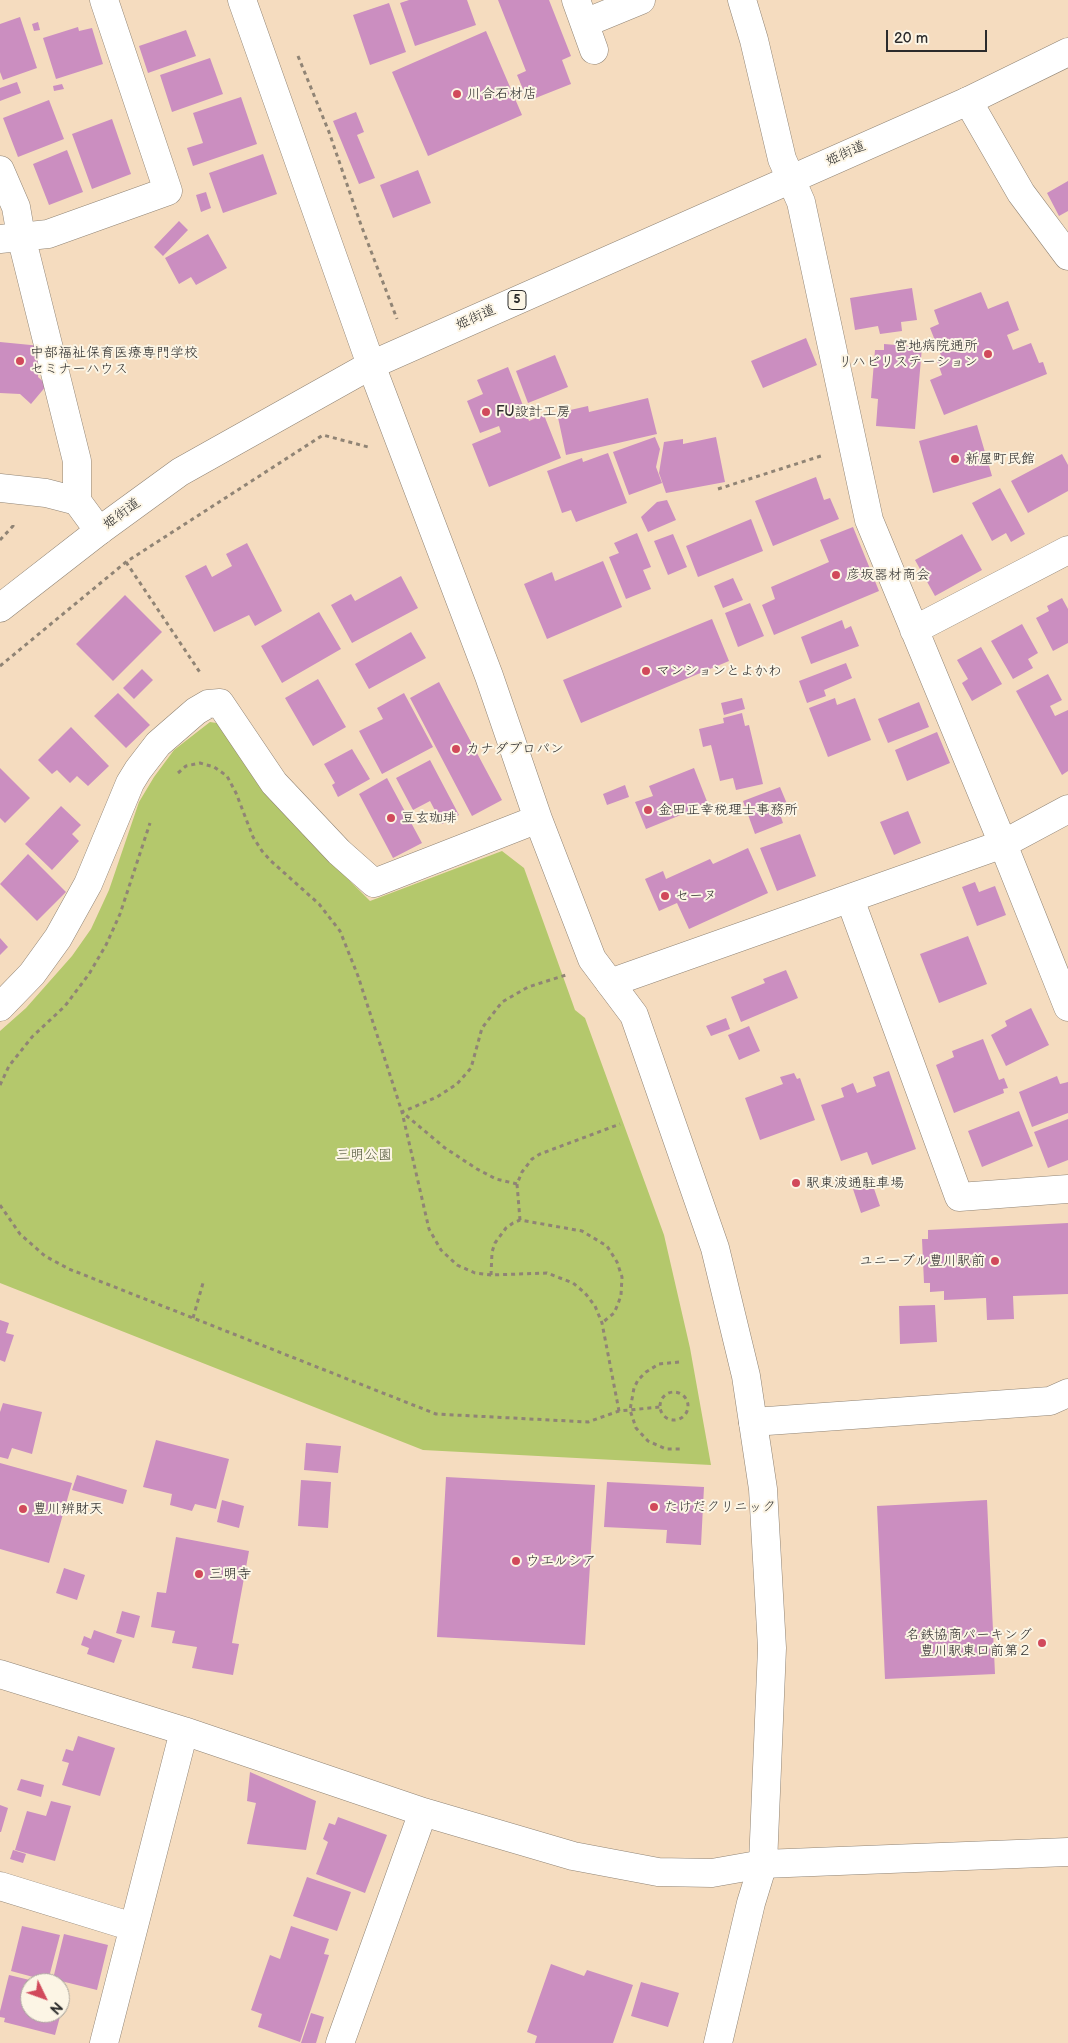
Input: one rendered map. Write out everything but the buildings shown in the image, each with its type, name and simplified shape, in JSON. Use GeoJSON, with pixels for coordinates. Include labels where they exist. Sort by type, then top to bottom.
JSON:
{"type":"FeatureCollection","features":[{"type":"Feature","properties":{"kind":"street"},"geometry":{"type":"LineString","coordinates":[[10,238],[48,234],[168,191],[104,0]]}},
{"type":"Feature","properties":{"kind":"street"},"geometry":{"type":"LineString","coordinates":[[242,0],[371,365],[489,676],[538,818],[592,959],[634,1015],[715,1248],[746,1376],[763,1489],[772,1648],[763,1864],[751,1903],[718,2043]]}},
{"type":"Feature","properties":{"kind":"street"},"geometry":{"type":"LineString","coordinates":[[594,50],[580,11],[640,0]]}},
{"type":"Feature","properties":{"kind":"street"},"geometry":{"type":"LineString","coordinates":[[742,0],[754,40],[782,159],[801,202],[869,520],[1068,1007]]}},
{"type":"Feature","properties":{"kind":"street","name":"姫街道"},"geometry":{"type":"LineString","coordinates":[[0,608],[99,531],[180,472],[371,365],[968,101],[1068,52]]}},
{"type":"Feature","properties":{"kind":"street"},"geometry":{"type":"LineString","coordinates":[[968,101],[1021,193],[1068,256]]}},
{"type":"Feature","properties":{"kind":"street"},"geometry":{"type":"LineString","coordinates":[[0,170],[16,208],[10,238],[77,461],[77,501],[99,531]]}},
{"type":"Feature","properties":{"kind":"street"},"geometry":{"type":"LineString","coordinates":[[0,488],[46,493],[77,501]]}},
{"type":"Feature","properties":{"kind":"street"},"geometry":{"type":"LineString","coordinates":[[914,630],[1068,550]]}},
{"type":"Feature","properties":{"kind":"street"},"geometry":{"type":"LineString","coordinates":[[0,1007],[32,974],[58,938],[88,884],[130,783],[149,755],[158,744],[196,711],[208,704],[220,703],[274,783],[339,852],[374,883],[538,818]]}},
{"type":"Feature","properties":{"kind":"street"},"geometry":{"type":"LineString","coordinates":[[610,983],[1003,844],[1068,809]]}},
{"type":"Feature","properties":{"kind":"street"},"geometry":{"type":"LineString","coordinates":[[850,899],[959,1197],[1068,1189]]}},
{"type":"Feature","properties":{"kind":"street"},"geometry":{"type":"LineString","coordinates":[[753,1422],[1062,1401]]}},
{"type":"Feature","properties":{"kind":"street"},"geometry":{"type":"LineString","coordinates":[[0,1674],[184,1731],[423,1812],[573,1856],[658,1872],[712,1873],[763,1864],[1068,1852]]}},
{"type":"Feature","properties":{"kind":"street"},"geometry":{"type":"LineString","coordinates":[[104,2043],[184,1731]]}},
{"type":"Feature","properties":{"kind":"street"},"geometry":{"type":"LineString","coordinates":[[340,2043],[423,1812]]}},
{"type":"Feature","properties":{"kind":"street"},"geometry":{"type":"LineString","coordinates":[[0,1886],[133,1927]]}},
{"type":"Feature","properties":{"kind":"path"},"geometry":{"type":"LineString","coordinates":[[296,53],[329,132],[361,225],[408,348]]}},
{"type":"Feature","properties":{"kind":"path"},"geometry":{"type":"LineString","coordinates":[[0,666],[126,562],[323,435],[377,450]]}},
{"type":"Feature","properties":{"kind":"path"},"geometry":{"type":"LineString","coordinates":[[718,489],[854,446]]}},
{"type":"Feature","properties":{"kind":"path"},"geometry":{"type":"LineString","coordinates":[[126,562],[220,703]]}},
{"type":"Feature","properties":{"kind":"path"},"geometry":{"type":"LineString","coordinates":[[173,777],[186,766],[200,764],[214,766],[227,776],[236,793],[252,836],[262,851],[319,904],[340,931],[358,976],[402,1112],[429,1229],[441,1250],[458,1265],[475,1273],[491,1275],[547,1273],[574,1282],[586,1293],[595,1306],[602,1323],[619,1411]]}},
{"type":"Feature","properties":{"kind":"path"},"geometry":{"type":"LineString","coordinates":[[0,1085],[9,1066],[32,1037],[65,1006],[89,974],[106,945],[120,914],[151,818]]}},
{"type":"Feature","properties":{"kind":"path"},"geometry":{"type":"LineString","coordinates":[[402,1112],[437,1097],[458,1084],[471,1068],[482,1028],[502,1002],[528,987],[574,973]]}},
{"type":"Feature","properties":{"kind":"path"},"geometry":{"type":"LineString","coordinates":[[402,1112],[445,1148],[477,1169],[496,1179],[517,1184]]}},
{"type":"Feature","properties":{"kind":"path"},"geometry":{"type":"LineString","coordinates":[[520,1220],[517,1184],[526,1165],[540,1154],[620,1124]]}},
{"type":"Feature","properties":{"kind":"path"},"geometry":{"type":"LineString","coordinates":[[0,1205],[20,1234],[45,1256],[69,1269],[436,1414],[588,1422],[619,1411],[660,1407]]}},
{"type":"Feature","properties":{"kind":"path"},"geometry":{"type":"LineString","coordinates":[[491,1275],[492,1252],[495,1243],[506,1228],[520,1220],[582,1231],[607,1246],[620,1270],[621,1295],[614,1312],[602,1323]]}},
{"type":"Feature","properties":{"kind":"path"},"geometry":{"type":"LineString","coordinates":[[192,1318],[203,1283]]}},
{"type":"Feature","properties":{"kind":"path"},"geometry":{"type":"LineString","coordinates":[[678,1362],[659,1364],[642,1376],[638,1380],[632,1396],[630,1410],[636,1428],[648,1441],[666,1449],[682,1448]]}},
{"type":"Feature","properties":{"kind":"path"},"geometry":{"type":"LineString","coordinates":[[676,1391],[681,1393],[686,1399],[688,1408],[683,1416],[674,1420],[665,1417],[660,1407],[665,1394],[676,1391]]}},
{"type":"Feature","properties":{"kind":"green space","name":"三明公園"},"geometry":{"type":"Polygon","coordinates":[[[210,722],[223,724],[249,769],[296,827],[370,901],[502,851],[524,868],[575,1010],[585,1018],[664,1235],[690,1348],[711,1465],[423,1450],[0,1283],[0,1031],[26,1008],[72,956],[91,929],[109,890],[139,802],[154,777],[174,750],[210,722]]]}},
{"type":"Feature","properties":{"kind":"place","name":"川合石材店"},"geometry":{"type":"Point","coordinates":[457,94]}},
{"type":"Feature","properties":{"kind":"place","name":"宮地病院通所 リハビリステーション"},"geometry":{"type":"Point","coordinates":[988,354]}},
{"type":"Feature","properties":{"kind":"place","name":"中部福祉保育医療専門学校 セミナーハウス"},"geometry":{"type":"Point","coordinates":[20,361]}},
{"type":"Feature","properties":{"kind":"place","name":"FU設計工房"},"geometry":{"type":"Point","coordinates":[486,412]}},
{"type":"Feature","properties":{"kind":"place","name":"新屋町民館"},"geometry":{"type":"Point","coordinates":[955,459]}},
{"type":"Feature","properties":{"kind":"place","name":"彦坂器材商会"},"geometry":{"type":"Point","coordinates":[836,575]}},
{"type":"Feature","properties":{"kind":"place","name":"マンションとよかわ"},"geometry":{"type":"Point","coordinates":[646,671]}},
{"type":"Feature","properties":{"kind":"place","name":"カナダプロパン"},"geometry":{"type":"Point","coordinates":[456,749]}},
{"type":"Feature","properties":{"kind":"place","name":"金田正幸税理士事務所"},"geometry":{"type":"Point","coordinates":[648,810]}},
{"type":"Feature","properties":{"kind":"place","name":"豆玄珈琲"},"geometry":{"type":"Point","coordinates":[391,818]}},
{"type":"Feature","properties":{"kind":"place","name":"セーヌ"},"geometry":{"type":"Point","coordinates":[665,896]}},
{"type":"Feature","properties":{"kind":"place","name":"駅東波通駐車場"},"geometry":{"type":"Point","coordinates":[796,1183]}},
{"type":"Feature","properties":{"kind":"place","name":"ユニーブル豊川駅前"},"geometry":{"type":"Point","coordinates":[995,1261]}},
{"type":"Feature","properties":{"kind":"place","name":"たけだクリニック"},"geometry":{"type":"Point","coordinates":[654,1507]}},
{"type":"Feature","properties":{"kind":"place","name":"豊川辨財天"},"geometry":{"type":"Point","coordinates":[23,1509]}},
{"type":"Feature","properties":{"kind":"place","name":"ウエルシア"},"geometry":{"type":"Point","coordinates":[516,1561]}},
{"type":"Feature","properties":{"kind":"place","name":"三明寺"},"geometry":{"type":"Point","coordinates":[199,1574]}},
{"type":"Feature","properties":{"kind":"place","name":"名鉄協商パーキング 豊川駅東口前第２"},"geometry":{"type":"Point","coordinates":[1042,1643]}}]}
